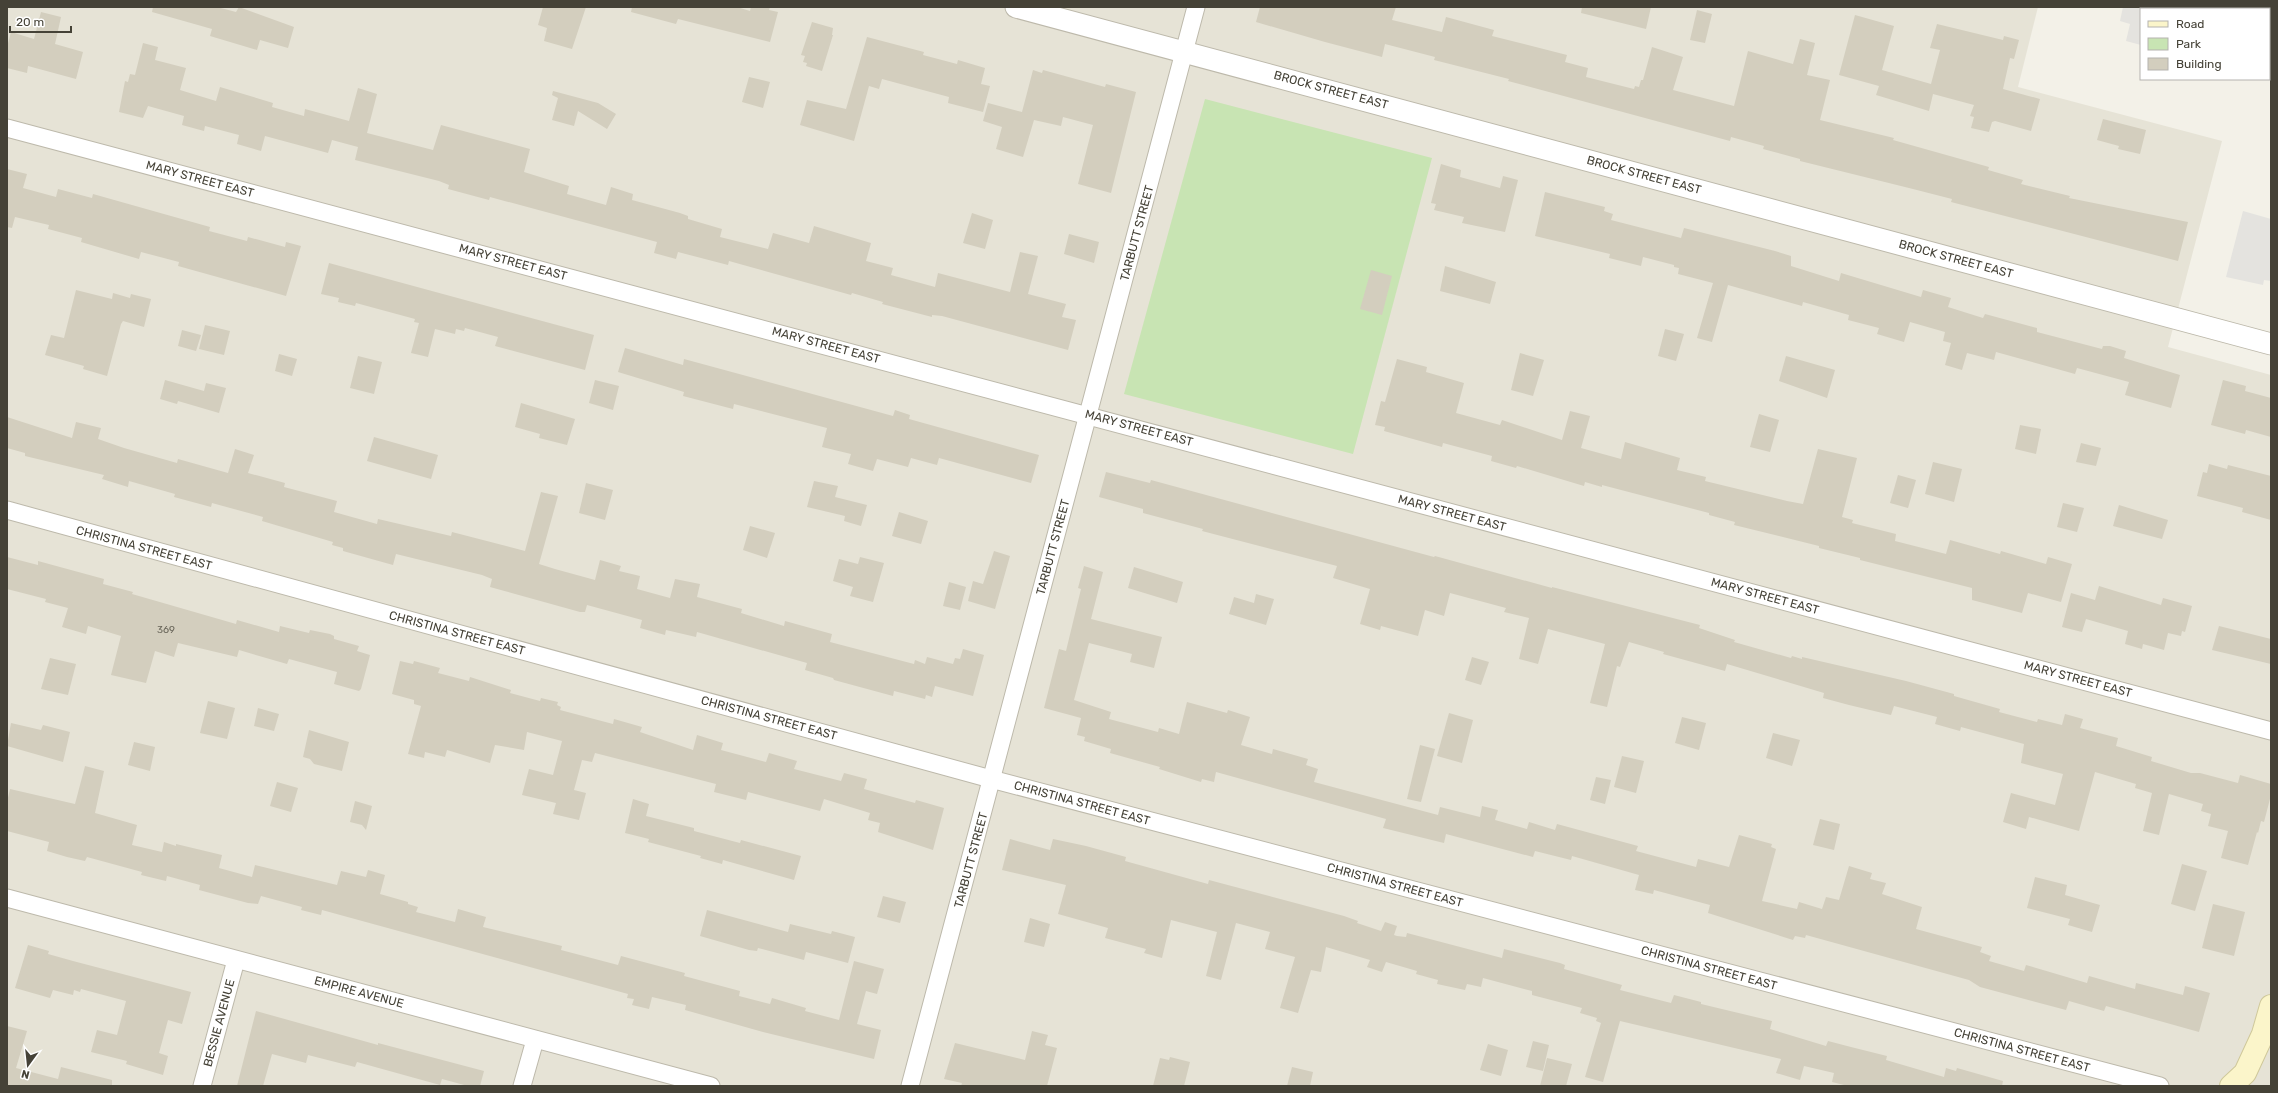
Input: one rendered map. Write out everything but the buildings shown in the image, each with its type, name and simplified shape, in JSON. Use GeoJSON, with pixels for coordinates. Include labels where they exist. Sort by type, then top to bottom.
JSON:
{"type":"FeatureCollection","features":[{"type":"Feature","properties":{"kind":"main road"},"geometry":{"type":"LineString","coordinates":[[2231,1086],[2245,1073],[2264,1034],[2271,1006]]}},
{"type":"Feature","properties":{"kind":"street","name":"BROCK STREET EAST"},"geometry":{"type":"LineString","coordinates":[[1016,7],[1185,51],[2271,344]]}},
{"type":"Feature","properties":{"kind":"street","name":"TARBUTT STREET"},"geometry":{"type":"LineString","coordinates":[[910,1086],[1196,7]]}},
{"type":"Feature","properties":{"kind":"street","name":"MARY STREET EAST"},"geometry":{"type":"LineString","coordinates":[[7,128],[1089,414],[2271,731]]}},
{"type":"Feature","properties":{"kind":"street","name":"CHRISTINA STREET EAST"},"geometry":{"type":"LineString","coordinates":[[7,510],[991,779],[2160,1086]]}},
{"type":"Feature","properties":{"kind":"street","name":"EMPIRE AVENUE"},"geometry":{"type":"LineString","coordinates":[[7,898],[711,1086]]}},
{"type":"Feature","properties":{"kind":"street","name":"BESSIE AVENUE"},"geometry":{"type":"LineString","coordinates":[[202,1086],[236,960]]}},
{"type":"Feature","properties":{"kind":"street"},"geometry":{"type":"LineString","coordinates":[[522,1086],[535,1040]]}},
{"type":"Feature","properties":{"kind":"shaded area"},"geometry":{"type":"Polygon","coordinates":[[[7,7],[2038,7],[2018,87],[2222,141],[2168,347],[2271,375],[2271,1086],[7,1086],[7,7]]]}},
{"type":"Feature","properties":{"kind":"shaded area"},"geometry":{"type":"Polygon","coordinates":[[[2123,7],[2228,8],[2140,8],[2140,45],[2126,41],[2130,24],[2120,21],[2123,7]]]}},
{"type":"Feature","properties":{"kind":"shaded area"},"geometry":{"type":"Polygon","coordinates":[[[2243,211],[2271,219],[2271,281],[2264,280],[2263,285],[2226,277],[2243,211]]]}},
{"type":"Feature","properties":{"kind":"green space"},"geometry":{"type":"Polygon","coordinates":[[[1205,99],[1432,158],[1353,454],[1124,394],[1205,99]]]}}]}
